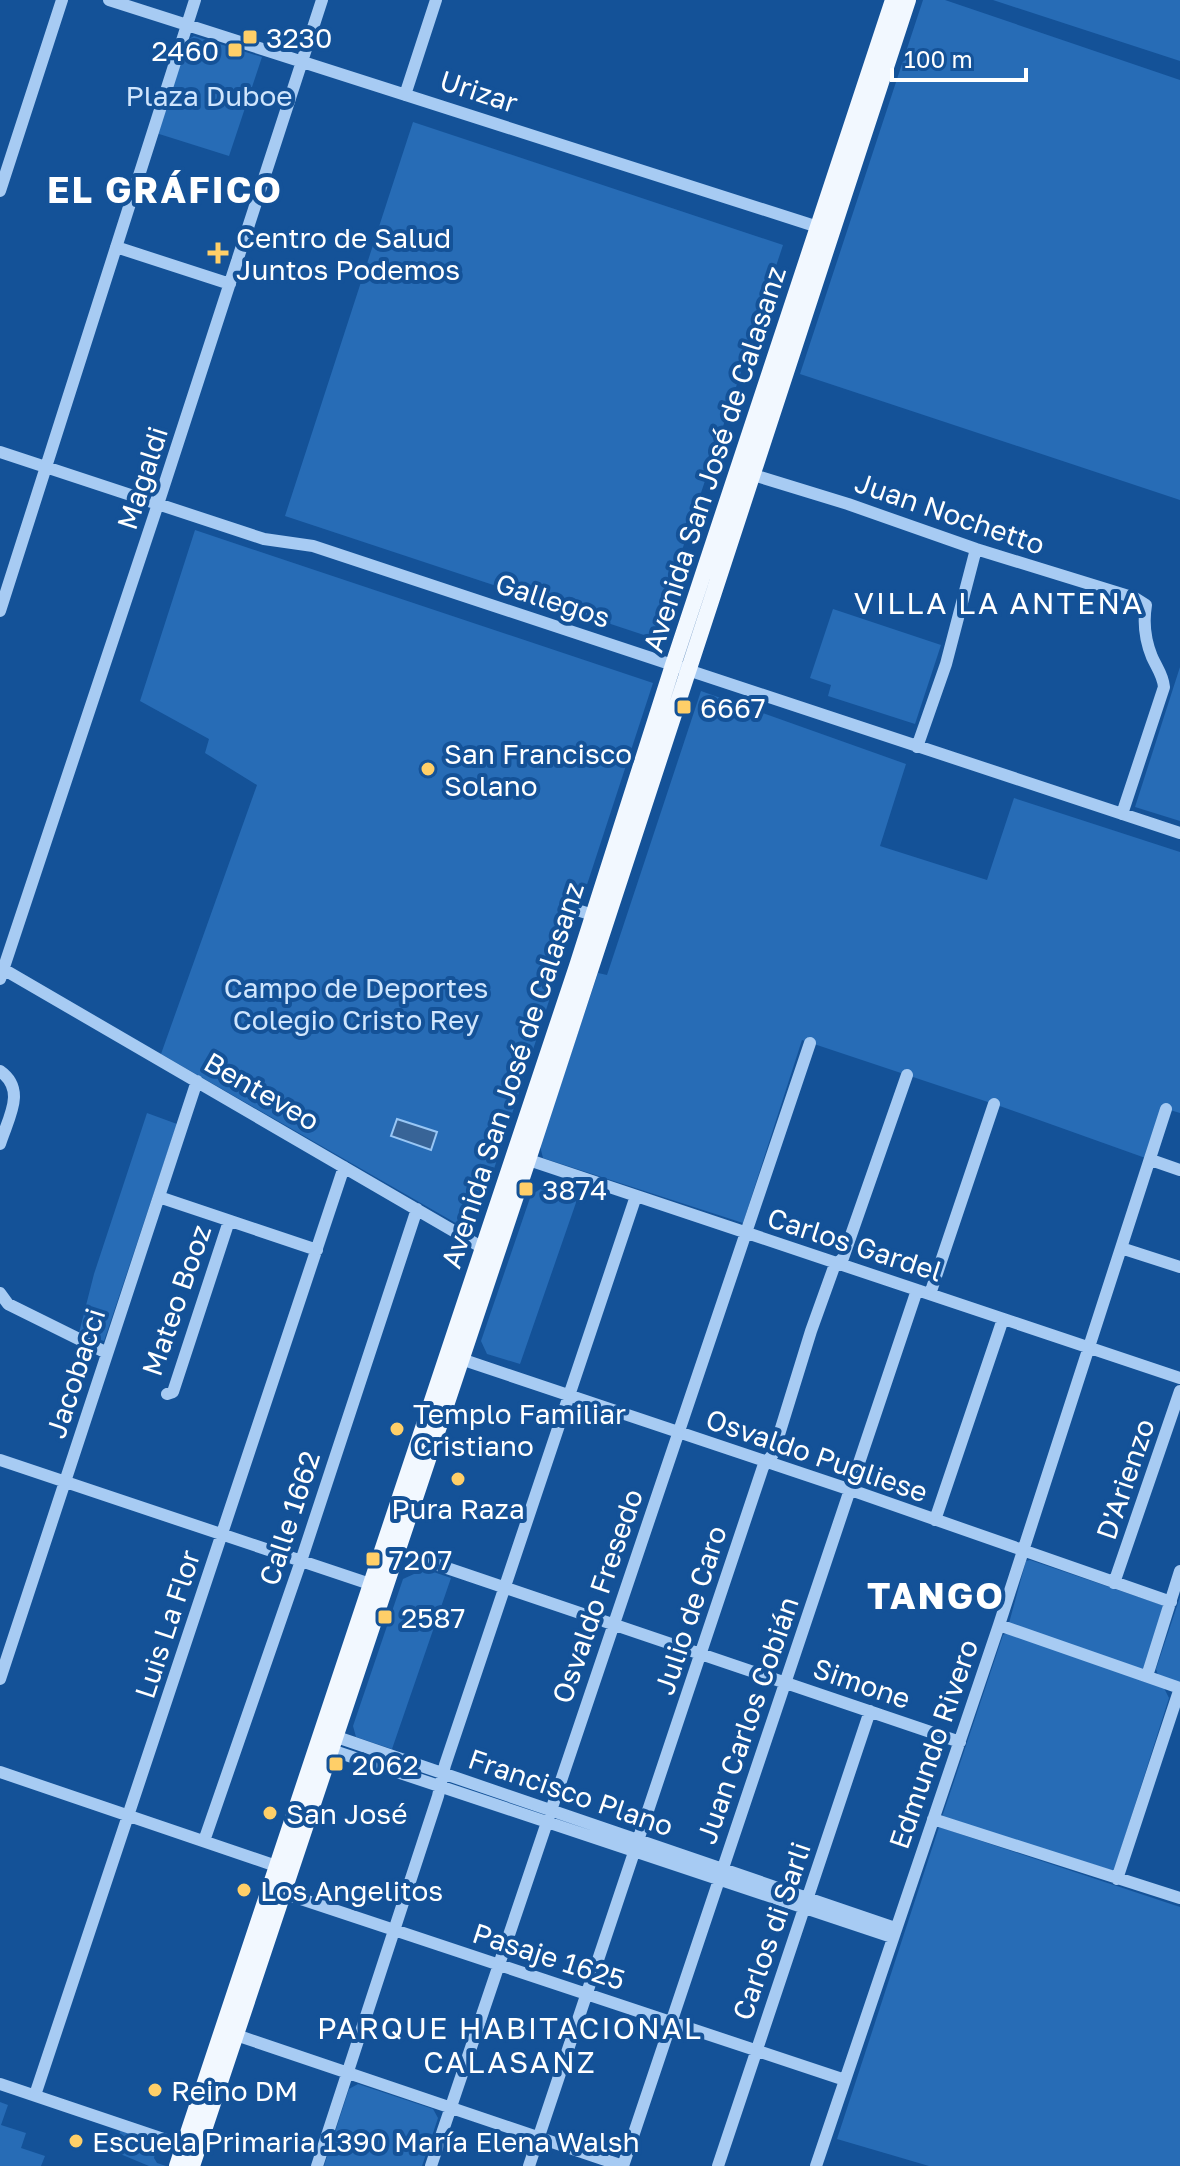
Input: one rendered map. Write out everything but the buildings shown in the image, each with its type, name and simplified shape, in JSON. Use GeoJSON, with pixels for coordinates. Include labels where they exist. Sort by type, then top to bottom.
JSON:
{"type":"FeatureCollection","features":[{"type":"Feature","properties":{"kind":"main road","name":"Avenida San José de Calasanz"},"geometry":{"type":"LineString","coordinates":[[825,230],[893,0]]}},
{"type":"Feature","properties":{"kind":"main road","name":"Avenida San José de Calasanz"},"geometry":{"type":"LineString","coordinates":[[191,2154],[825,230],[908,0]]}},
{"type":"Feature","properties":{"kind":"main road","name":"Avenida San José de Calasanz"},"geometry":{"type":"LineString","coordinates":[[521,1158],[585,912],[681,668]]}},
{"type":"Feature","properties":{"kind":"main road","name":"Avenida San José de Calasanz"},"geometry":{"type":"LineString","coordinates":[[177,2166],[191,2154],[236,2035],[283,1893],[284,1869]]}},
{"type":"Feature","properties":{"kind":"street"},"geometry":{"type":"LineString","coordinates":[[0,191],[62,0]]}},
{"type":"Feature","properties":{"kind":"street","name":"Urizar"},"geometry":{"type":"LineString","coordinates":[[109,0],[825,230]]}},
{"type":"Feature","properties":{"kind":"street"},"geometry":{"type":"LineString","coordinates":[[0,611],[195,0]]}},
{"type":"Feature","properties":{"kind":"street","name":"Magaldi"},"geometry":{"type":"LineString","coordinates":[[2,974],[322,0]]}},
{"type":"Feature","properties":{"kind":"street"},"geometry":{"type":"LineString","coordinates":[[405,95],[436,0]]}},
{"type":"Feature","properties":{"kind":"street"},"geometry":{"type":"LineString","coordinates":[[116,247],[230,284]]}},
{"type":"Feature","properties":{"kind":"street","name":"Gallegos"},"geometry":{"type":"LineString","coordinates":[[0,452],[264,539],[313,546],[1180,833]]}},
{"type":"Feature","properties":{"kind":"street","name":"Juan Nochetto"},"geometry":{"type":"LineString","coordinates":[[745,472],[1135,598],[1146,605],[1145,635],[1163,676],[1164,687],[1122,814]]}},
{"type":"Feature","properties":{"kind":"street"},"geometry":{"type":"LineString","coordinates":[[917,747],[946,664],[976,549]]}},
{"type":"Feature","properties":{"kind":"street","name":"Benteveo"},"geometry":{"type":"LineString","coordinates":[[2,974],[197,1081],[490,1252]]}},
{"type":"Feature","properties":{"kind":"street","name":"Osvaldo Fresedo"},"geometry":{"type":"LineString","coordinates":[[431,2166],[810,1043]]}},
{"type":"Feature","properties":{"kind":"street"},"geometry":{"type":"LineString","coordinates":[[0,1071],[10,1079],[16,1095],[0,1144]]}},
{"type":"Feature","properties":{"kind":"street","name":"Julio de Caro"},"geometry":{"type":"LineString","coordinates":[[529,2166],[701,1654],[767,1462],[773,1454],[811,1331],[838,1263],[843,1258],[907,1075]]}},
{"type":"Feature","properties":{"kind":"street","name":"Jacobacci"},"geometry":{"type":"LineString","coordinates":[[0,1679],[197,1081]]}},
{"type":"Feature","properties":{"kind":"street"},"geometry":{"type":"LineString","coordinates":[[930,1294],[994,1104]]}},
{"type":"Feature","properties":{"kind":"street","name":"Edmundo Rivero"},"geometry":{"type":"LineString","coordinates":[[816,2166],[1091,1348],[1166,1109]]}},
{"type":"Feature","properties":{"kind":"street","name":"Carlos Gardel"},"geometry":{"type":"LineString","coordinates":[[521,1158],[1180,1378]]}},
{"type":"Feature","properties":{"kind":"street"},"geometry":{"type":"LineString","coordinates":[[1151,1160],[1180,1170]]}},
{"type":"Feature","properties":{"kind":"street","name":"Luis La Flor"},"geometry":{"type":"LineString","coordinates":[[35,2095],[344,1167]]}},
{"type":"Feature","properties":{"kind":"street"},"geometry":{"type":"LineString","coordinates":[[317,2166],[395,1931],[443,1773],[636,1196]]}},
{"type":"Feature","properties":{"kind":"street"},"geometry":{"type":"LineString","coordinates":[[159,1197],[317,1250]]}},
{"type":"Feature","properties":{"kind":"street","name":"Calle 1662"},"geometry":{"type":"LineString","coordinates":[[204,1841],[301,1561],[417,1209]]}},
{"type":"Feature","properties":{"kind":"street","name":"Mateo Booz"},"geometry":{"type":"LineString","coordinates":[[167,1394],[173,1392],[229,1221]]}},
{"type":"Feature","properties":{"kind":"street"},"geometry":{"type":"LineString","coordinates":[[1121,1248],[1180,1267]]}},
{"type":"Feature","properties":{"kind":"street","name":"Juan Carlos Cobián"},"geometry":{"type":"LineString","coordinates":[[623,2166],[917,1290]]}},
{"type":"Feature","properties":{"kind":"street"},"geometry":{"type":"LineString","coordinates":[[0,1293],[8,1304],[107,1353]]}},
{"type":"Feature","properties":{"kind":"street"},"geometry":{"type":"LineString","coordinates":[[935,1520],[1003,1319]]}},
{"type":"Feature","properties":{"kind":"street","name":"Osvaldo Pugliese"},"geometry":{"type":"LineString","coordinates":[[455,1356],[1171,1602]]}},
{"type":"Feature","properties":{"kind":"street","name":"D'Arienzo"},"geometry":{"type":"LineString","coordinates":[[1114,1583],[1180,1391]]}},
{"type":"Feature","properties":{"kind":"street"},"geometry":{"type":"LineString","coordinates":[[0,1460],[378,1587]]}},
{"type":"Feature","properties":{"kind":"street","name":"Simone"},"geometry":{"type":"LineString","coordinates":[[391,1549],[960,1742]]}},
{"type":"Feature","properties":{"kind":"street"},"geometry":{"type":"LineString","coordinates":[[1147,1676],[1180,1571]]}},
{"type":"Feature","properties":{"kind":"street"},"geometry":{"type":"LineString","coordinates":[[999,1625],[1180,1688],[1117,1879]]}},
{"type":"Feature","properties":{"kind":"street","name":"Carlos di Sarli"},"geometry":{"type":"LineString","coordinates":[[718,2166],[870,1711]]}},
{"type":"Feature","properties":{"kind":"street","name":"Francisco Plano"},"geometry":{"type":"LineString","coordinates":[[327,1741],[443,1773],[548,1816]]}},
{"type":"Feature","properties":{"kind":"street","name":"Francisco Plano"},"geometry":{"type":"LineString","coordinates":[[327,1741],[440,1787],[548,1816],[894,1932]]}},
{"type":"Feature","properties":{"kind":"street"},"geometry":{"type":"LineString","coordinates":[[0,1772],[284,1869]]}},
{"type":"Feature","properties":{"kind":"street"},"geometry":{"type":"LineString","coordinates":[[933,1819],[1180,1898]]}},
{"type":"Feature","properties":{"kind":"street","name":"Pasaje 1625"},"geometry":{"type":"LineString","coordinates":[[283,1893],[845,2080]]}},
{"type":"Feature","properties":{"kind":"street"},"geometry":{"type":"LineString","coordinates":[[236,2035],[623,2166]]}},
{"type":"Feature","properties":{"kind":"street"},"geometry":{"type":"LineString","coordinates":[[0,2084],[191,2154]]}},
{"type":"Feature","properties":{"kind":"green space"},"geometry":{"type":"Polygon","coordinates":[[[923,0],[945,0],[1180,80],[1180,500],[800,374],[923,0]]]}},
{"type":"Feature","properties":{"kind":"green space"},"geometry":{"type":"Polygon","coordinates":[[[993,0],[1180,0],[1180,61],[993,0]]]}},
{"type":"Feature","properties":{"kind":"green space","name":"Plaza Duboe"},"geometry":{"type":"Polygon","coordinates":[[[194,36],[262,57],[229,156],[156,133],[189,39],[194,36]]]}},
{"type":"Feature","properties":{"kind":"green space"},"geometry":{"type":"Polygon","coordinates":[[[413,122],[783,245],[653,638],[285,516],[413,122]]]}},
{"type":"Feature","properties":{"kind":"green space","name":"Campo de Deportes Colegio Cristo Rey"},"geometry":{"type":"Polygon","coordinates":[[[195,530],[653,683],[473,1233],[161,1054],[257,785],[205,753],[209,739],[140,701],[195,530]]]}},
{"type":"Feature","properties":{"kind":"green space"},"geometry":{"type":"Polygon","coordinates":[[[833,609],[941,645],[915,724],[828,696],[831,685],[810,678],[833,609]]]}},
{"type":"Feature","properties":{"kind":"green space"},"geometry":{"type":"Polygon","coordinates":[[[1180,667],[1180,821],[1135,807],[1180,667]]]}},
{"type":"Feature","properties":{"kind":"green space"},"geometry":{"type":"Polygon","coordinates":[[[701,691],[906,764],[880,846],[987,880],[1014,798],[1180,852],[1180,1113],[1167,1109],[1151,1160],[802,1040],[743,1223],[543,1158],[540,1146],[598,973],[607,975],[701,691]]]}},
{"type":"Feature","properties":{"kind":"green space"},"geometry":{"type":"Polygon","coordinates":[[[147,1113],[177,1124],[104,1341],[79,1333],[94,1274],[147,1113]]]}},
{"type":"Feature","properties":{"kind":"green space"},"geometry":{"type":"Polygon","coordinates":[[[550,1183],[579,1194],[520,1364],[487,1354],[481,1341],[531,1195],[550,1183]]]}},
{"type":"Feature","properties":{"kind":"green space"},"geometry":{"type":"Polygon","coordinates":[[[1026,1561],[1162,1605],[1164,1611],[1144,1670],[1009,1623],[1026,1561]]]}},
{"type":"Feature","properties":{"kind":"green space"},"geometry":{"type":"Polygon","coordinates":[[[425,1569],[451,1578],[392,1749],[356,1737],[353,1726],[403,1579],[425,1569]]]}},
{"type":"Feature","properties":{"kind":"green space"},"geometry":{"type":"Polygon","coordinates":[[[1180,1597],[1180,1683],[1158,1675],[1156,1669],[1180,1597]]]}},
{"type":"Feature","properties":{"kind":"green space"},"geometry":{"type":"Polygon","coordinates":[[[1007,1633],[1164,1688],[1169,1698],[1114,1871],[942,1817],[1003,1635],[1007,1633]]]}},
{"type":"Feature","properties":{"kind":"green space"},"geometry":{"type":"Polygon","coordinates":[[[939,1827],[1180,1907],[1180,2166],[929,2166],[837,2139],[939,1827]]]}},
{"type":"Feature","properties":{"kind":"green space"},"geometry":{"type":"Polygon","coordinates":[[[358,2084],[433,2109],[438,2118],[422,2166],[324,2166],[349,2089],[358,2084]]]}},
{"type":"Feature","properties":{"kind":"green space"},"geometry":{"type":"Polygon","coordinates":[[[0,2102],[8,2105],[1,2125],[26,2133],[21,2148],[45,2156],[41,2166],[0,2166],[0,2102]]]}},
{"type":"Feature","properties":{"kind":"green space"},"geometry":{"type":"Polygon","coordinates":[[[121,2129],[154,2140],[157,2144],[154,2158],[157,2163],[166,2166],[149,2166],[113,2151],[121,2129]]]}},
{"type":"Feature","properties":{"kind":"shaded area"},"geometry":{"type":"Polygon","coordinates":[[[397,1119],[437,1132],[431,1150],[391,1136],[397,1119]]]}},
{"type":"Feature","properties":{"kind":"place","name":"3230"},"geometry":{"type":"Point","coordinates":[250,37]}},
{"type":"Feature","properties":{"kind":"place","name":"2460"},"geometry":{"type":"Point","coordinates":[235,50]}},
{"type":"Feature","properties":{"kind":"place","name":"Centro de Salud Juntos Podemos"},"geometry":{"type":"Point","coordinates":[218,253]}},
{"type":"Feature","properties":{"kind":"place","name":"6667"},"geometry":{"type":"Point","coordinates":[684,707]}},
{"type":"Feature","properties":{"kind":"place","name":"San Francisco Solano"},"geometry":{"type":"Point","coordinates":[428,769]}},
{"type":"Feature","properties":{"kind":"place","name":"3874"},"geometry":{"type":"Point","coordinates":[526,1189]}},
{"type":"Feature","properties":{"kind":"place","name":"Templo Familiar Cristiano"},"geometry":{"type":"Point","coordinates":[397,1429]}},
{"type":"Feature","properties":{"kind":"place","name":"Pura Raza"},"geometry":{"type":"Point","coordinates":[458,1479]}},
{"type":"Feature","properties":{"kind":"place","name":"7207"},"geometry":{"type":"Point","coordinates":[373,1559]}},
{"type":"Feature","properties":{"kind":"place","name":"2587"},"geometry":{"type":"Point","coordinates":[385,1617]}},
{"type":"Feature","properties":{"kind":"place","name":"2062"},"geometry":{"type":"Point","coordinates":[336,1764]}},
{"type":"Feature","properties":{"kind":"place","name":"San José"},"geometry":{"type":"Point","coordinates":[270,1813]}},
{"type":"Feature","properties":{"kind":"place","name":"Los Angelitos"},"geometry":{"type":"Point","coordinates":[244,1890]}},
{"type":"Feature","properties":{"kind":"place","name":"Reino DM"},"geometry":{"type":"Point","coordinates":[155,2090]}},
{"type":"Feature","properties":{"kind":"place","name":"Escuela Primaria 1390 María Elena Walsh"},"geometry":{"type":"Point","coordinates":[76,2141]}},
{"type":"Feature","properties":{"kind":"district","name":"EL GRÁFICO"},"geometry":{"type":"Point","coordinates":[165,189]}},
{"type":"Feature","properties":{"kind":"district","name":"VILLA LA ANTENA"},"geometry":{"type":"Point","coordinates":[999,603]}},
{"type":"Feature","properties":{"kind":"district","name":"TANGO"},"geometry":{"type":"Point","coordinates":[936,1595]}},
{"type":"Feature","properties":{"kind":"district","name":"PARQUE HABITACIONAL CALASANZ"},"geometry":{"type":"Point","coordinates":[510,2045]}}]}
